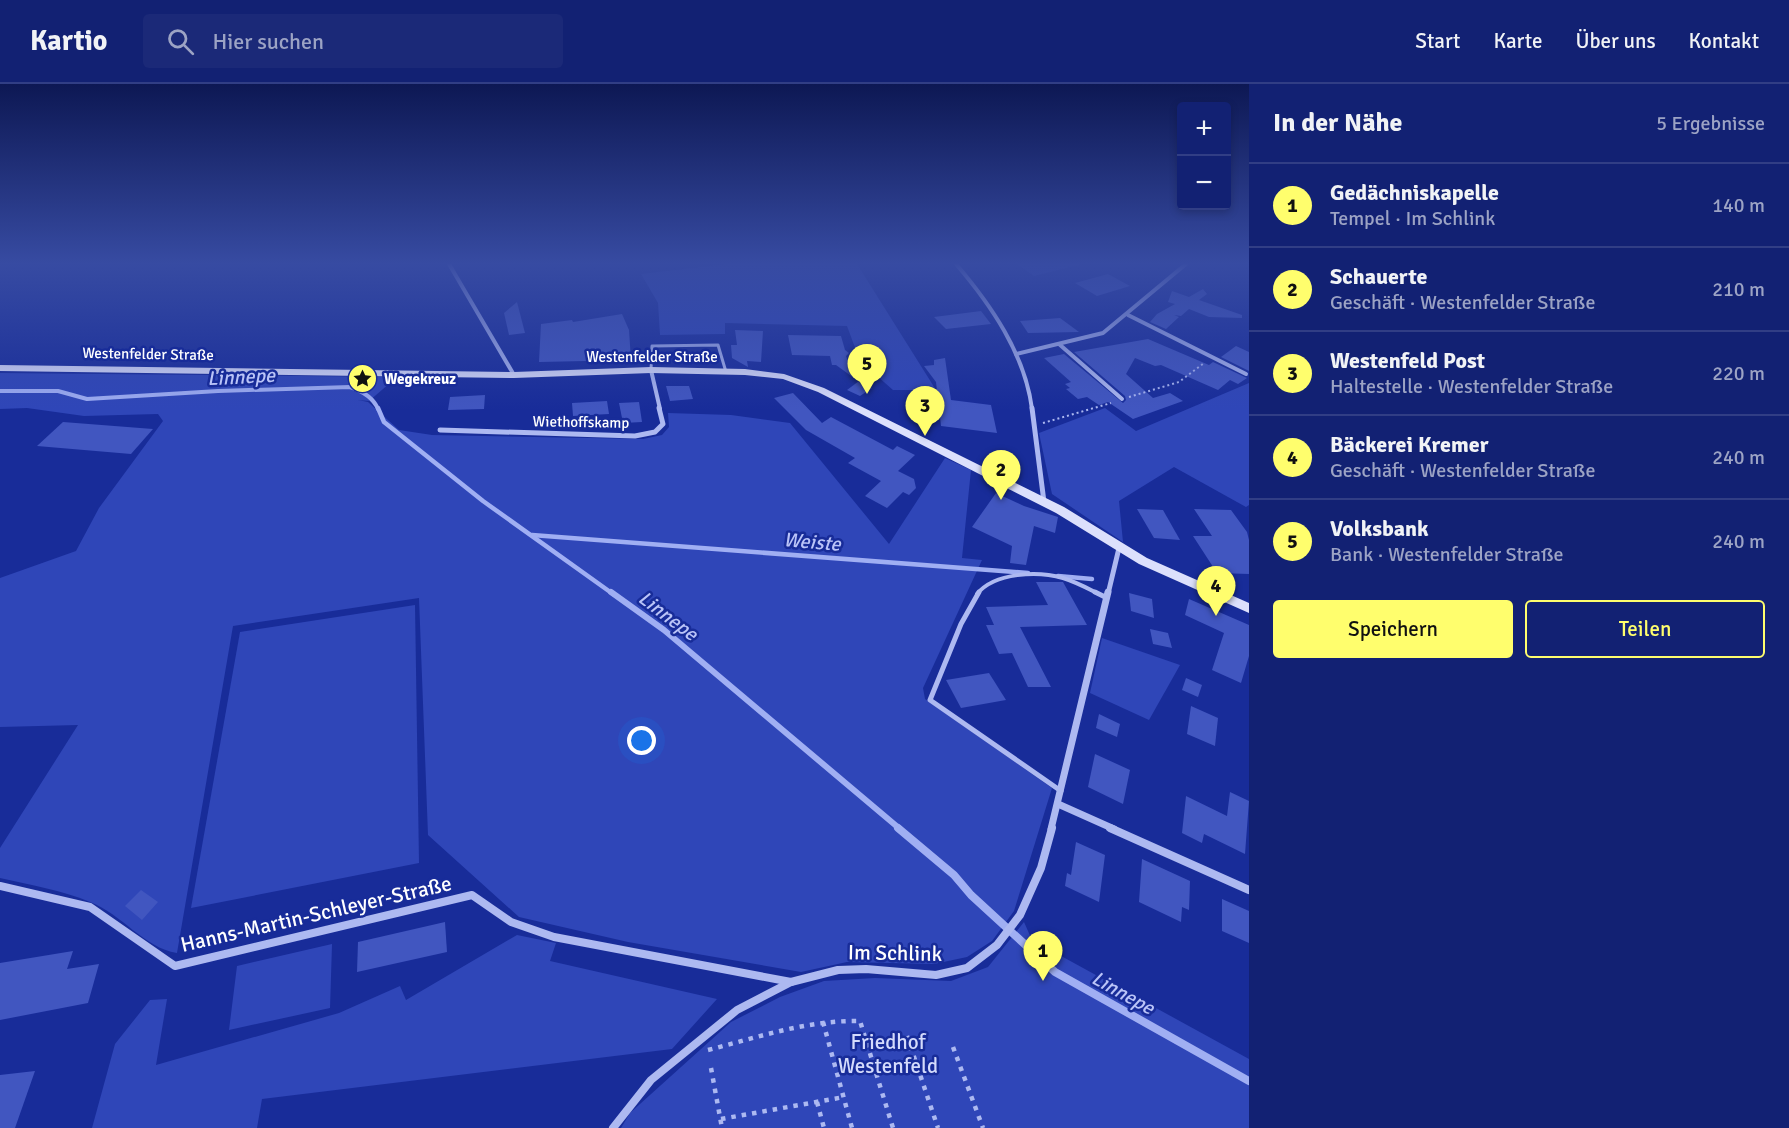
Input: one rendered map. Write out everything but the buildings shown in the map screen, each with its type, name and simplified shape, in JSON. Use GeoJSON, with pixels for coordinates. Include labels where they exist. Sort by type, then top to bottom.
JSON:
{"type":"FeatureCollection","features":[{"type":"Feature","properties":{"kind":"main road","name":"Westenfelder Straße"},"geometry":{"type":"LineString","coordinates":[[0,368],[514,375],[651,370],[726,372],[784,377],[821,390],[1044,502],[1119,548],[1192,585],[1249,608]]}},
{"type":"Feature","properties":{"kind":"street"},"geometry":{"type":"LineString","coordinates":[[478,313],[514,375]]}},
{"type":"Feature","properties":{"kind":"street"},"geometry":{"type":"LineString","coordinates":[[994,313],[1016,354],[1030,395],[1044,502]]}},
{"type":"Feature","properties":{"kind":"street"},"geometry":{"type":"LineString","coordinates":[[1016,354],[1103,333],[1131,313]]}},
{"type":"Feature","properties":{"kind":"street"},"geometry":{"type":"LineString","coordinates":[[1128,315],[1246,374]]}},
{"type":"Feature","properties":{"kind":"street"},"geometry":{"type":"LineString","coordinates":[[1059,344],[1122,399]]}},
{"type":"Feature","properties":{"kind":"street","name":"Wiethoffskamp"},"geometry":{"type":"LineString","coordinates":[[440,430],[635,436],[655,432],[663,424],[651,370]]}},
{"type":"Feature","properties":{"kind":"street","name":"Im Schlink"},"geometry":{"type":"LineString","coordinates":[[613,1128],[651,1080],[737,1010],[791,982],[838,970],[866,969],[936,975],[967,968],[998,945],[1020,915],[1041,868],[1059,804],[1119,548]]}},
{"type":"Feature","properties":{"kind":"street"},"geometry":{"type":"LineString","coordinates":[[1059,804],[1249,890]]}},
{"type":"Feature","properties":{"kind":"street","name":"Hanns-Martin-Schleyer-Straße"},"geometry":{"type":"LineString","coordinates":[[0,886],[90,907],[175,966],[472,895],[511,922],[554,937],[791,982]]}},
{"type":"Feature","properties":{"kind":"lane"},"geometry":{"type":"LineString","coordinates":[[651,370],[652,346],[718,345],[726,372]]}},
{"type":"Feature","properties":{"kind":"lane"},"geometry":{"type":"LineString","coordinates":[[1061,791],[930,700],[968,609],[983,586],[1001,579],[1028,576],[1062,578],[1106,597]]}},
{"type":"Feature","properties":{"kind":"path"},"geometry":{"type":"LineString","coordinates":[[692,1047],[708,1050],[788,1027],[839,1019],[861,1021],[893,1128]]}},
{"type":"Feature","properties":{"kind":"path"},"geometry":{"type":"LineString","coordinates":[[823,1022],[852,1128]]}},
{"type":"Feature","properties":{"kind":"path"},"geometry":{"type":"LineString","coordinates":[[907,1036],[938,1128]]}},
{"type":"Feature","properties":{"kind":"path"},"geometry":{"type":"LineString","coordinates":[[953,1047],[983,1128]]}},
{"type":"Feature","properties":{"kind":"path"},"geometry":{"type":"LineString","coordinates":[[711,1068],[722,1128]]}},
{"type":"Feature","properties":{"kind":"path"},"geometry":{"type":"LineString","coordinates":[[721,1119],[844,1097]]}},
{"type":"Feature","properties":{"kind":"path"},"geometry":{"type":"LineString","coordinates":[[817,1102],[824,1128]]}},
{"type":"Feature","properties":{"kind":"green space"},"geometry":{"type":"Polygon","coordinates":[[[659,313],[888,313],[936,390],[893,390],[860,361],[847,326],[725,323],[725,334],[660,335],[659,313]]]}},
{"type":"Feature","properties":{"kind":"green space"},"geometry":{"type":"Polygon","coordinates":[[[0,373],[397,377],[369,401],[358,400],[368,402],[399,430],[432,435],[643,439],[662,435],[669,427],[668,413],[731,415],[790,423],[889,544],[945,458],[971,470],[962,558],[982,560],[923,688],[925,699],[1052,788],[1014,911],[992,941],[967,957],[934,964],[847,962],[801,972],[628,942],[519,917],[428,835],[419,598],[233,626],[177,953],[154,945],[102,907],[57,891],[0,878],[0,848],[78,725],[0,727],[0,578],[76,551],[99,508],[163,421],[158,414],[84,416],[27,408],[0,409],[0,373]]]}},
{"type":"Feature","properties":{"kind":"green space"},"geometry":{"type":"Polygon","coordinates":[[[1249,383],[1249,505],[1246,507],[1174,467],[1119,501],[1123,542],[1052,494],[1039,433],[1105,408],[1136,431],[1249,383]]]}},
{"type":"Feature","properties":{"kind":"green space"},"geometry":{"type":"Polygon","coordinates":[[[415,605],[419,863],[191,908],[240,632],[415,605]]]}},
{"type":"Feature","properties":{"kind":"green space"},"geometry":{"type":"Polygon","coordinates":[[[1102,638],[1180,665],[1149,720],[1090,693],[1102,638]]]}},
{"type":"Feature","properties":{"kind":"green space","name":"Friedhof Westenfeld"},"geometry":{"type":"Polygon","coordinates":[[[1024,922],[1032,940],[1249,1059],[1249,1128],[621,1128],[630,1113],[731,1022],[780,997],[824,981],[875,978],[951,981],[988,967],[1024,922]]]}},
{"type":"Feature","properties":{"kind":"green space"},"geometry":{"type":"Polygon","coordinates":[[[517,935],[556,943],[550,961],[717,999],[672,1049],[262,1099],[257,1128],[92,1128],[115,1044],[150,1000],[167,999],[156,1065],[339,1013],[400,986],[406,1000],[517,935]]]}},
{"type":"Feature","properties":{"kind":"green space"},"geometry":{"type":"Polygon","coordinates":[[[332,944],[330,1008],[229,1030],[237,966],[332,944]]]}},
{"type":"Feature","properties":{"kind":"waterway","name":"Linnepe"},"geometry":{"type":"LineString","coordinates":[[0,391],[58,391],[87,399],[218,391],[350,387],[367,395],[378,409]]}},
{"type":"Feature","properties":{"kind":"waterway","name":"Linnepe"},"geometry":{"type":"LineString","coordinates":[[378,408],[384,422],[483,501],[613,594]]}},
{"type":"Feature","properties":{"kind":"waterway","name":"Weiste"},"geometry":{"type":"LineString","coordinates":[[532,535],[1028,573]]}},
{"type":"Feature","properties":{"kind":"waterway","name":"Weiste"},"geometry":{"type":"LineString","coordinates":[[1058,576],[1092,579]]}},
{"type":"Feature","properties":{"kind":"waterway","name":"Linnepe"},"geometry":{"type":"LineString","coordinates":[[611,592],[664,630],[900,829]]}},
{"type":"Feature","properties":{"kind":"waterway","name":"Linnepe"},"geometry":{"type":"LineString","coordinates":[[898,828],[954,875],[971,895],[1055,972],[1249,1081]]}},
{"type":"Feature","properties":{"kind":"place","name":"Wegekreuz"},"geometry":{"type":"Point","coordinates":[363,379]}},
{"type":"Feature","properties":{"kind":"place","name":"Volksbank"},"geometry":{"type":"Point","coordinates":[867,394]}},
{"type":"Feature","properties":{"kind":"place","name":"Westenfeld Post"},"geometry":{"type":"Point","coordinates":[925,436]}},
{"type":"Feature","properties":{"kind":"place","name":"Schauerte"},"geometry":{"type":"Point","coordinates":[1001,500]}},
{"type":"Feature","properties":{"kind":"place","name":"Bäckerei Kremer"},"geometry":{"type":"Point","coordinates":[1216,616]}},
{"type":"Feature","properties":{"kind":"place","name":"Gedächniskapelle"},"geometry":{"type":"Point","coordinates":[1043,981]}}]}
